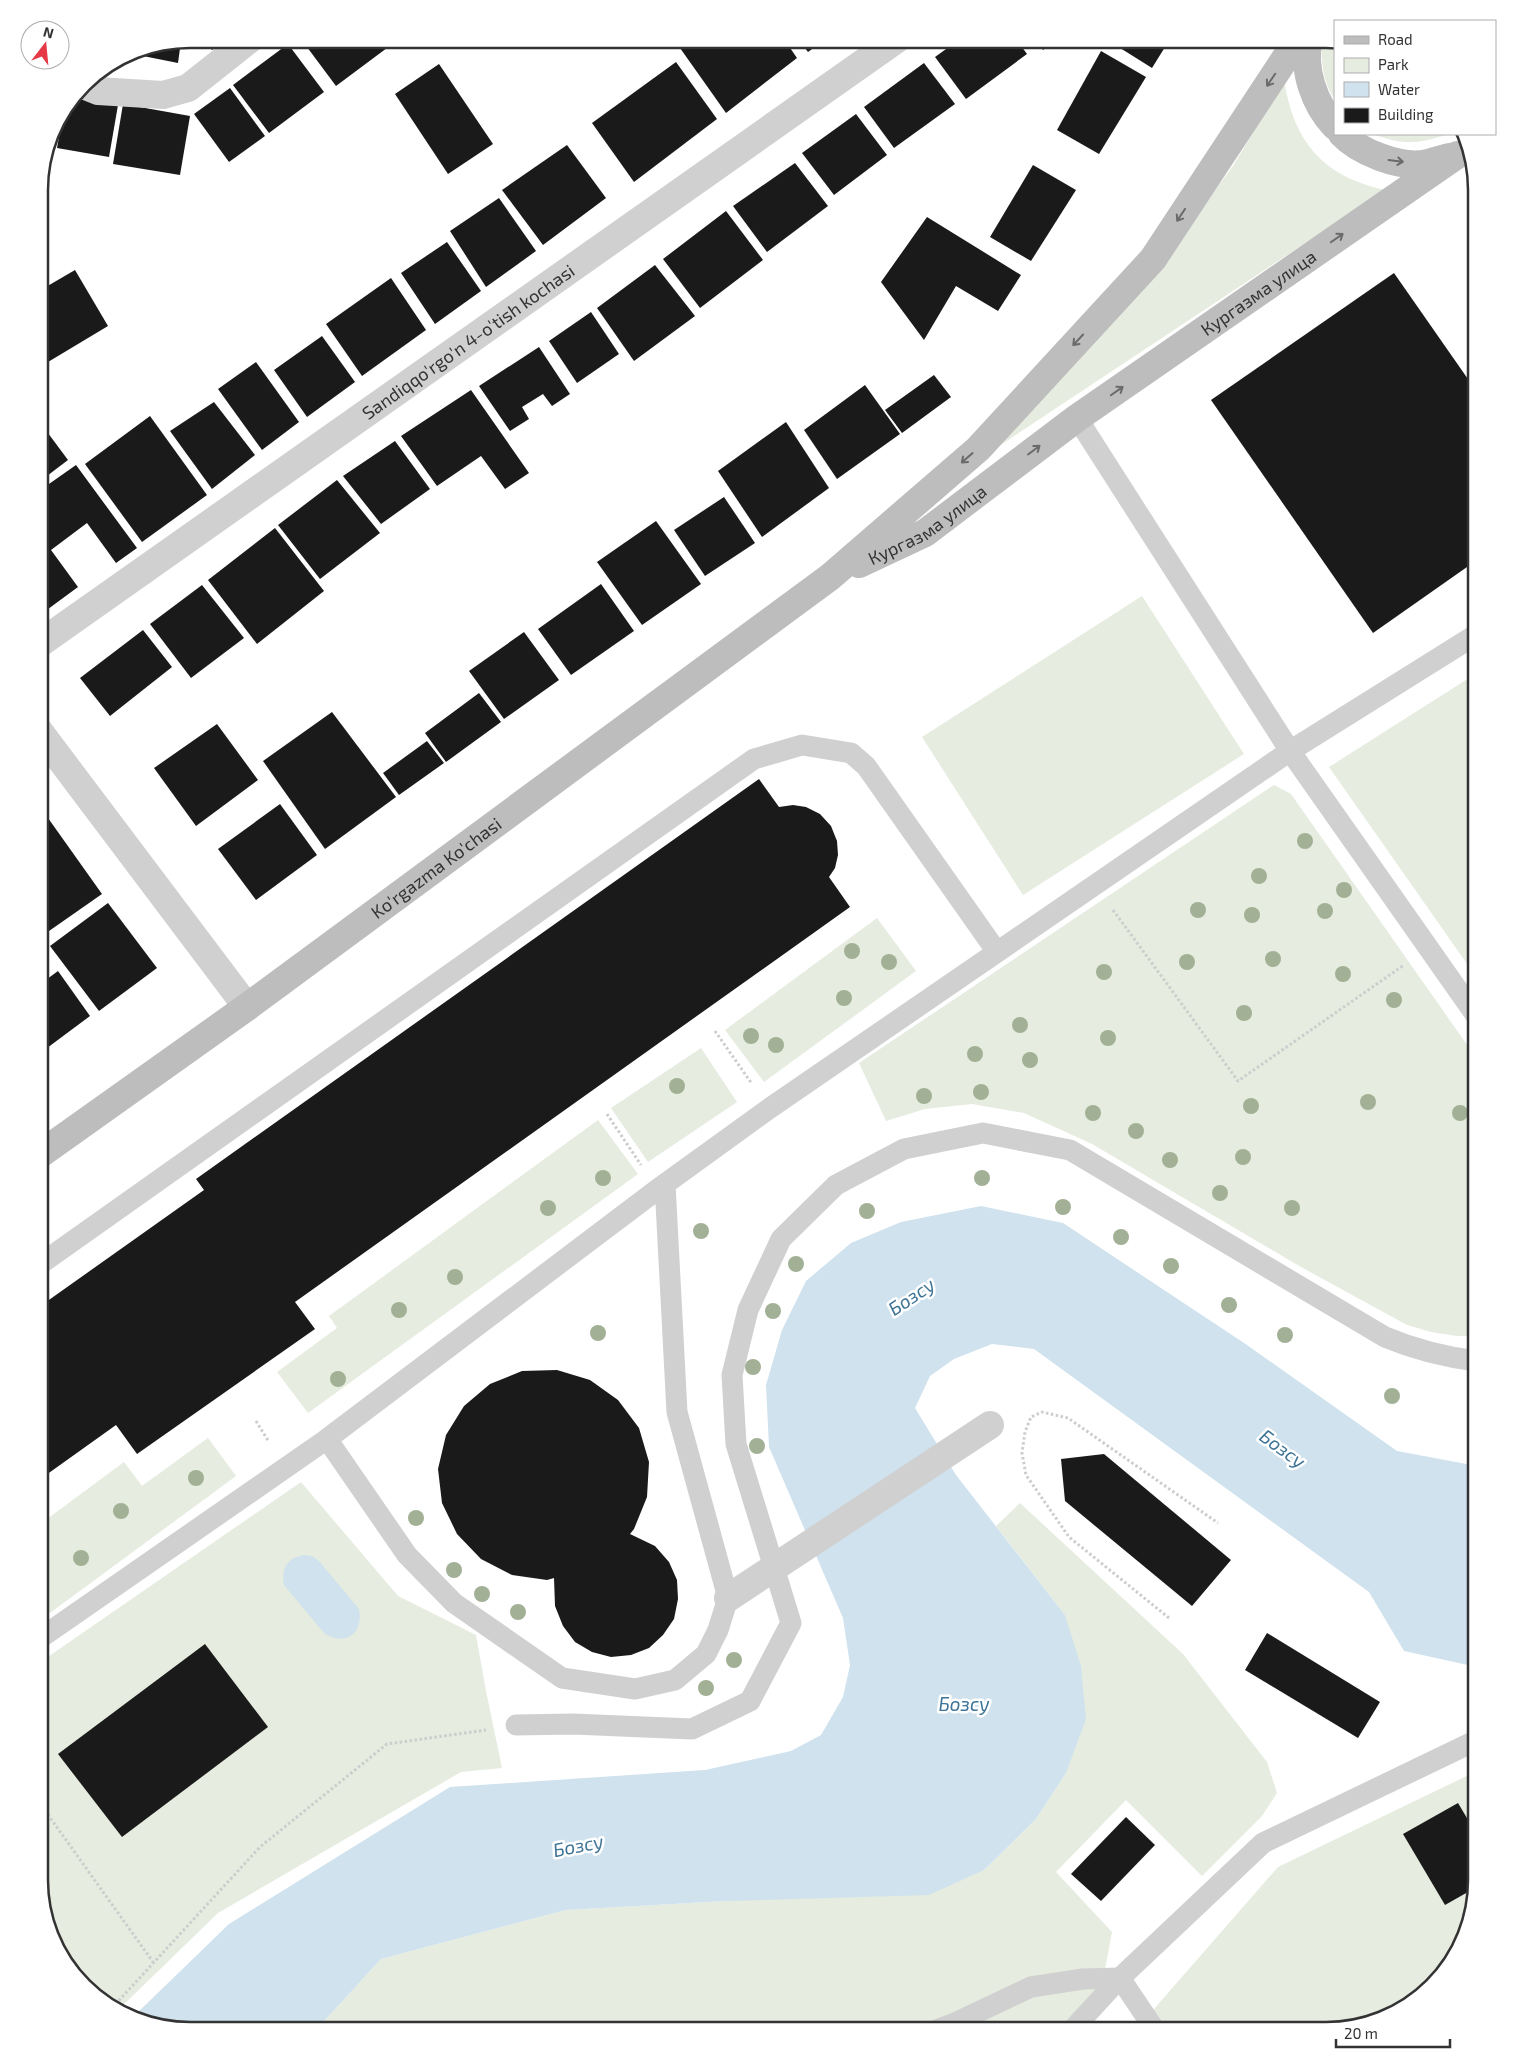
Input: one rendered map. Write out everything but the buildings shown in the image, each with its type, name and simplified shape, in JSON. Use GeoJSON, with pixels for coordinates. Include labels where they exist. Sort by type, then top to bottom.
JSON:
{"type":"FeatureCollection","features":[{"type":"Feature","properties":{"kind":"street"},"geometry":{"type":"LineString","coordinates":[[90,88],[98,91],[163,95],[174,93],[188,88],[239,48]]}},
{"type":"Feature","properties":{"kind":"street","name":"Sandiqqo'rgo'n 4-o'tish kochasi"},"geometry":{"type":"LineString","coordinates":[[48,638],[883,48]]}},
{"type":"Feature","properties":{"kind":"street","name":"Кургазма улица"},"geometry":{"type":"LineString","coordinates":[[830,577],[978,449],[1153,259],[1292,48]]}},
{"type":"Feature","properties":{"kind":"street"},"geometry":{"type":"LineString","coordinates":[[1306,48],[1310,82],[1325,116],[1334,125]]}},
{"type":"Feature","properties":{"kind":"street"},"geometry":{"type":"LineString","coordinates":[[1343,135],[1351,143],[1384,160],[1421,164],[1462,152]]}},
{"type":"Feature","properties":{"kind":"street","name":"Кургазма улица"},"geometry":{"type":"LineString","coordinates":[[830,577],[925,533],[1076,418],[1462,152]]}},
{"type":"Feature","properties":{"kind":"street","name":"Ko'rgazma Ko'chasi"},"geometry":{"type":"LineString","coordinates":[[47,1149],[247,1007],[830,577]]}},
{"type":"Feature","properties":{"kind":"street"},"geometry":{"type":"LineString","coordinates":[[48,743],[247,1007]]}},
{"type":"Feature","properties":{"kind":"street"},"geometry":{"type":"LineString","coordinates":[[728,1598],[990,1425]]}},
{"type":"Feature","properties":{"kind":"lane"},"geometry":{"type":"LineString","coordinates":[[1076,418],[1290,752],[1468,1004]]}},
{"type":"Feature","properties":{"kind":"lane"},"geometry":{"type":"LineString","coordinates":[[47,1633],[327,1439],[661,1187],[770,1108],[1290,752],[1468,640]]}},
{"type":"Feature","properties":{"kind":"lane"},"geometry":{"type":"LineString","coordinates":[[47,1259],[754,759],[769,754],[802,745],[851,753],[866,766],[997,952]]}},
{"type":"Feature","properties":{"kind":"lane"},"geometry":{"type":"LineString","coordinates":[[516,1725],[573,1724],[692,1729],[750,1701],[791,1623],[736,1444],[732,1375],[748,1310],[781,1239],[836,1185],[904,1149],[983,1133],[1070,1150],[1385,1337],[1418,1350],[1468,1360]]}},
{"type":"Feature","properties":{"kind":"lane"},"geometry":{"type":"LineString","coordinates":[[327,1439],[407,1555],[454,1603],[562,1678],[635,1690],[675,1680],[706,1654],[718,1630],[728,1598],[677,1412],[661,1187]]}},
{"type":"Feature","properties":{"kind":"lane"},"geometry":{"type":"LineString","coordinates":[[1080,2022],[1120,1978],[1263,1843],[1468,1744]]}},
{"type":"Feature","properties":{"kind":"lane"},"geometry":{"type":"LineString","coordinates":[[958,2022],[1030,1987],[1083,1980],[1120,1978]]}},
{"type":"Feature","properties":{"kind":"lane"},"geometry":{"type":"LineString","coordinates":[[1120,1978],[1150,2022]]}},
{"type":"Feature","properties":{"kind":"path"},"geometry":{"type":"LineString","coordinates":[[1095,885],[1238,1081],[1429,948]]}},
{"type":"Feature","properties":{"kind":"path"},"geometry":{"type":"LineString","coordinates":[[715,1031],[770,1108]]}},
{"type":"Feature","properties":{"kind":"path"},"geometry":{"type":"LineString","coordinates":[[607,1114],[661,1187]]}},
{"type":"Feature","properties":{"kind":"path"},"geometry":{"type":"LineString","coordinates":[[1169,1618],[1069,1537],[1026,1475],[1022,1453],[1025,1432],[1031,1417],[1042,1412],[1068,1418],[1218,1523]]}},
{"type":"Feature","properties":{"kind":"path"},"geometry":{"type":"LineString","coordinates":[[118,2002],[260,1847],[387,1744],[516,1725]]}},
{"type":"Feature","properties":{"kind":"path"},"geometry":{"type":"LineString","coordinates":[[47,1813],[153,1962]]}},
{"type":"Feature","properties":{"kind":"green space"},"geometry":{"type":"Polygon","coordinates":[[[1322,48],[1334,48],[1334,98],[1327,86],[1323,71],[1322,48]]]}},
{"type":"Feature","properties":{"kind":"green space"},"geometry":{"type":"Polygon","coordinates":[[[1284,80],[1295,121],[1315,153],[1344,176],[1385,190],[996,448],[1176,243],[1233,166],[1284,80]]]}},
{"type":"Feature","properties":{"kind":"green space"},"geometry":{"type":"Polygon","coordinates":[[[1376,135],[1444,135],[1418,142],[1393,140],[1376,135]]]}},
{"type":"Feature","properties":{"kind":"green space"},"geometry":{"type":"Polygon","coordinates":[[[1142,596],[1244,754],[1023,895],[922,737],[1142,596]]]}},
{"type":"Feature","properties":{"kind":"green space"},"geometry":{"type":"Polygon","coordinates":[[[1468,679],[1468,965],[1329,767],[1468,679]]]}},
{"type":"Feature","properties":{"kind":"green space"},"geometry":{"type":"Polygon","coordinates":[[[1274,785],[1291,794],[1468,1046],[1468,1336],[1431,1332],[1407,1325],[1301,1267],[1092,1144],[1024,1113],[972,1104],[925,1109],[886,1121],[859,1063],[1274,785]]]}},
{"type":"Feature","properties":{"kind":"green space"},"geometry":{"type":"Polygon","coordinates":[[[877,918],[916,971],[764,1082],[725,1030],[877,918]]]}},
{"type":"Feature","properties":{"kind":"green space"},"geometry":{"type":"Polygon","coordinates":[[[701,1048],[737,1102],[648,1162],[611,1108],[701,1048]]]}},
{"type":"Feature","properties":{"kind":"green space"},"geometry":{"type":"Polygon","coordinates":[[[598,1120],[638,1174],[308,1413],[277,1372],[337,1328],[329,1316],[598,1120]]]}},
{"type":"Feature","properties":{"kind":"green space"},"geometry":{"type":"Polygon","coordinates":[[[208,1438],[236,1476],[47,1615],[47,1519],[124,1462],[142,1486],[208,1438]]]}},
{"type":"Feature","properties":{"kind":"green space"},"geometry":{"type":"Polygon","coordinates":[[[301,1482],[398,1596],[476,1635],[502,1768],[461,1772],[218,1913],[123,2005],[111,1998],[83,1973],[71,1958],[58,1934],[52,1916],[47,1879],[47,1657],[301,1482]]]}},
{"type":"Feature","properties":{"kind":"green space"},"geometry":{"type":"Polygon","coordinates":[[[1020,1503],[1183,1654],[1267,1762],[1277,1793],[1262,1816],[1202,1876],[1126,1800],[1056,1872],[1112,1932],[1100,1996],[1065,2022],[324,2021],[381,1959],[566,1910],[726,1901],[984,1870],[1036,1819],[1066,1773],[1065,1615],[996,1526],[1020,1503]]]}},
{"type":"Feature","properties":{"kind":"green space"},"geometry":{"type":"Polygon","coordinates":[[[1468,1775],[1468,1879],[1464,1916],[1458,1934],[1439,1966],[1413,1992],[1381,2011],[1345,2020],[1326,2022],[1141,2022],[1147,2017],[1278,1867],[1468,1775]]]}},
{"type":"Feature","properties":{"kind":"water","name":"Бозсу"},"geometry":{"type":"Polygon","coordinates":[[[981,1206],[1063,1223],[1247,1345],[1397,1451],[1468,1464],[1468,1665],[1404,1651],[1369,1592],[1034,1349],[992,1344],[954,1359],[930,1376],[915,1408],[956,1475],[1065,1615],[1081,1666],[1086,1719],[1066,1773],[1036,1819],[984,1870],[929,1895],[726,1901],[566,1910],[381,1959],[324,2021],[180,2021],[162,2019],[138,2012],[229,1924],[450,1787],[705,1770],[791,1751],[821,1735],[843,1697],[850,1665],[843,1618],[769,1447],[766,1385],[782,1330],[806,1281],[851,1243],[901,1222],[981,1206]]]}},
{"type":"Feature","properties":{"kind":"water"},"geometry":{"type":"Polygon","coordinates":[[[298,1556],[312,1556],[319,1561],[359,1609],[360,1618],[358,1625],[351,1636],[339,1639],[324,1633],[284,1585],[283,1574],[286,1565],[298,1556]]]}}]}
